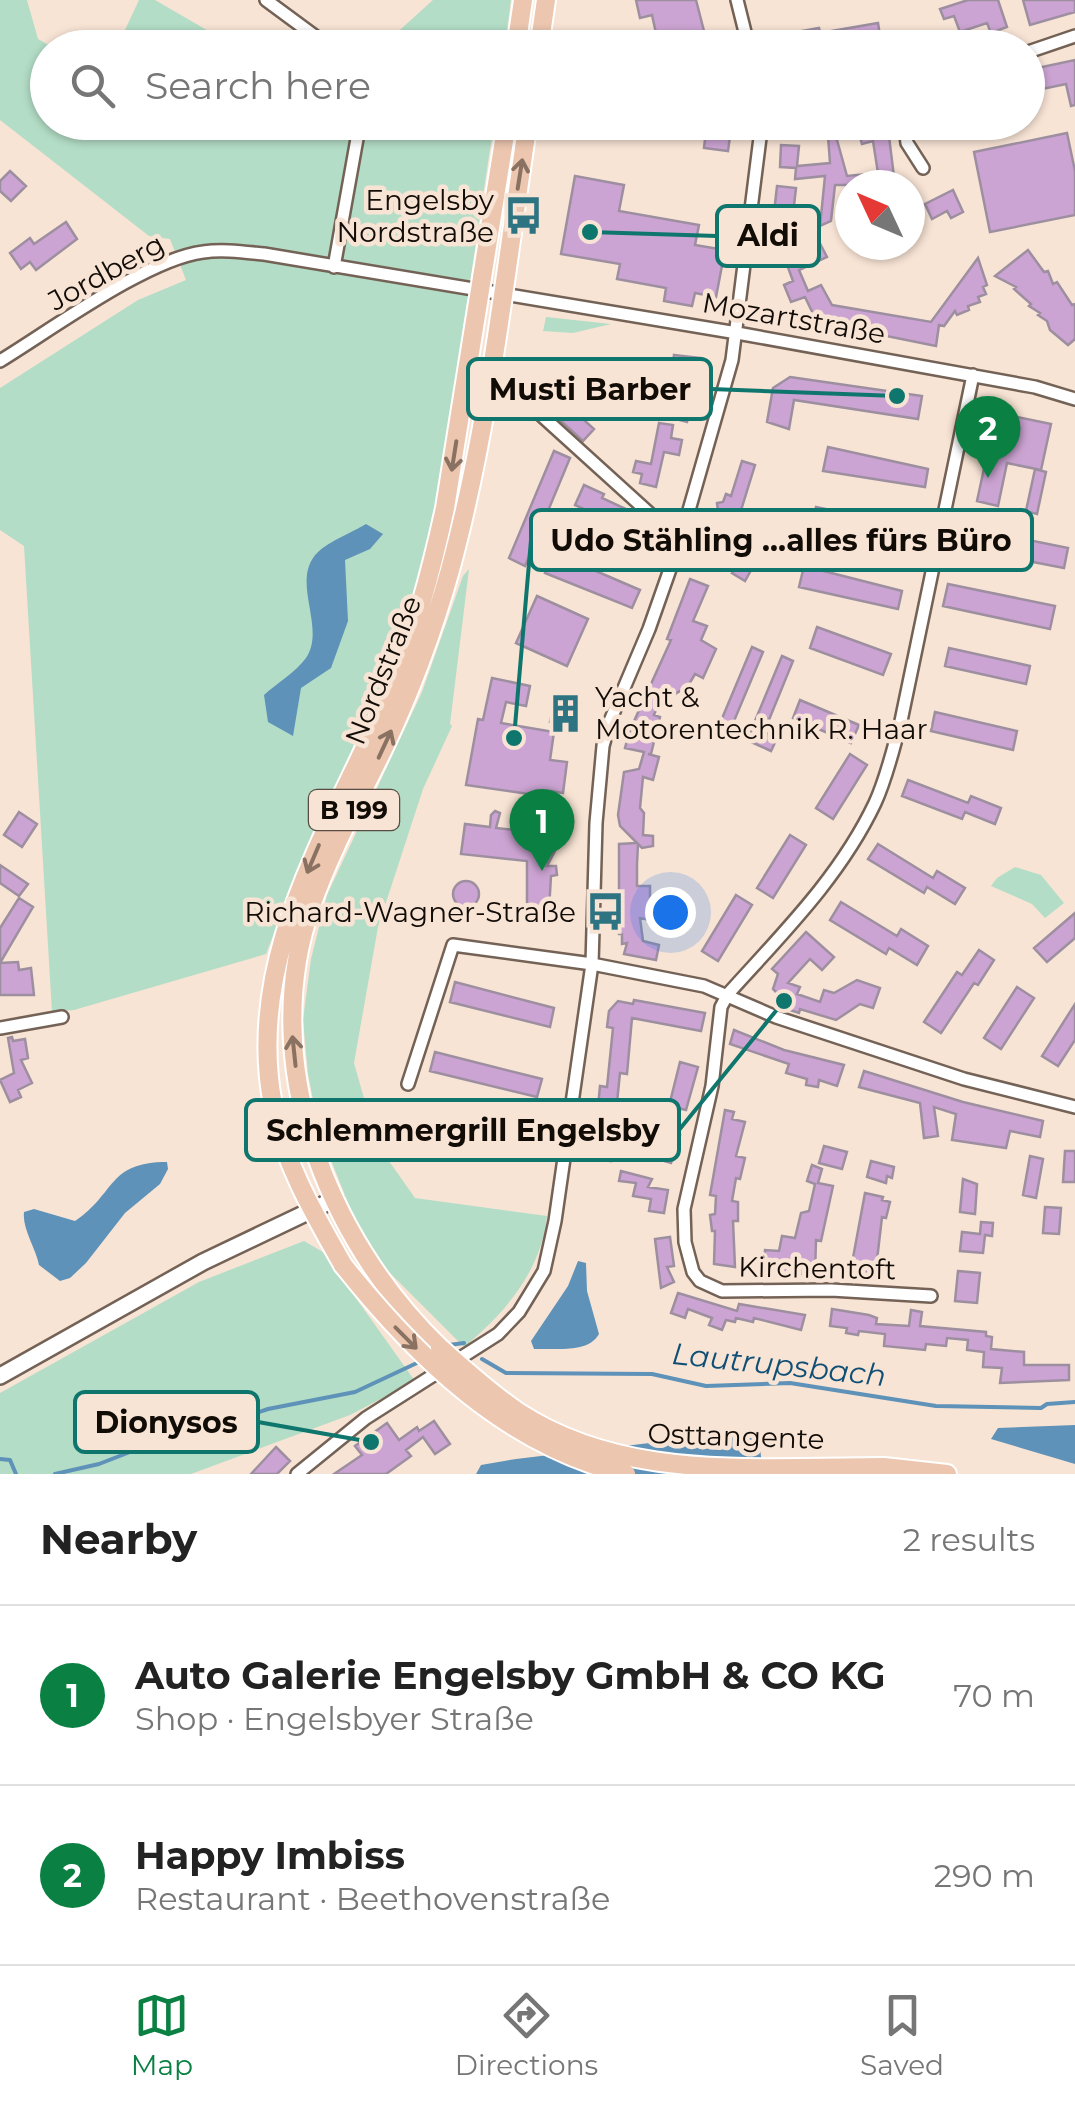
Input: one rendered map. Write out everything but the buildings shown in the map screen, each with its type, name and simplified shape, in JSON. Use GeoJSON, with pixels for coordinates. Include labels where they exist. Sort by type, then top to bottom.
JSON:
{"type":"FeatureCollection","features":[{"type":"Feature","properties":{"kind":"main road"},"geometry":{"type":"LineString","coordinates":[[519,30],[523,0]]}},
{"type":"Feature","properties":{"kind":"main road"},"geometry":{"type":"LineString","coordinates":[[542,30],[546,0]]}},
{"type":"Feature","properties":{"kind":"main road","name":"Nordstraße"},"geometry":{"type":"LineString","coordinates":[[312,1211],[287,1156],[273,1104],[268,1043],[273,980],[292,908],[394,683],[416,624],[445,508],[503,140]]}},
{"type":"Feature","properties":{"kind":"main road","name":"Nordstraße"},"geometry":{"type":"LineString","coordinates":[[335,1199],[312,1147],[298,1088],[292,1033],[296,974],[311,907],[410,688],[445,586],[472,482],[525,140]]}},
{"type":"Feature","properties":{"kind":"main road"},"geometry":{"type":"LineString","coordinates":[[0,1376],[203,1262],[335,1199]]}},
{"type":"Feature","properties":{"kind":"main road","name":"Osttangente"},"geometry":{"type":"LineString","coordinates":[[335,1199],[362,1253],[403,1308],[440,1348],[518,1412],[570,1440],[628,1458],[679,1466],[884,1467],[947,1474]]}},
{"type":"Feature","properties":{"kind":"main road","name":"Osttangente"},"geometry":{"type":"LineString","coordinates":[[312,1211],[342,1264],[382,1314],[457,1385],[508,1423],[560,1453],[626,1474]]}},
{"type":"Feature","properties":{"kind":"street"},"geometry":{"type":"LineString","coordinates":[[266,0],[307,30]]}},
{"type":"Feature","properties":{"kind":"street"},"geometry":{"type":"LineString","coordinates":[[738,0],[745,30]]}},
{"type":"Feature","properties":{"kind":"street"},"geometry":{"type":"LineString","coordinates":[[1045,46],[1075,36]]}},
{"type":"Feature","properties":{"kind":"street"},"geometry":{"type":"LineString","coordinates":[[334,267],[357,140]]}},
{"type":"Feature","properties":{"kind":"street"},"geometry":{"type":"LineString","coordinates":[[297,1474],[366,1418],[498,1334],[534,1292],[549,1254],[592,964],[596,824],[603,746],[700,480],[738,332],[760,140]]}},
{"type":"Feature","properties":{"kind":"street"},"geometry":{"type":"LineString","coordinates":[[906,140],[923,168]]}},
{"type":"Feature","properties":{"kind":"street","name":"Jordberg"},"geometry":{"type":"LineString","coordinates":[[0,362],[152,268],[200,252],[264,254],[480,290]]}},
{"type":"Feature","properties":{"kind":"street","name":"Mozartstraße"},"geometry":{"type":"LineString","coordinates":[[480,290],[738,332],[1075,399]]}},
{"type":"Feature","properties":{"kind":"street"},"geometry":{"type":"LineString","coordinates":[[728,994],[827,882],[877,800],[902,722],[974,376]]}},
{"type":"Feature","properties":{"kind":"street"},"geometry":{"type":"LineString","coordinates":[[520,396],[670,532],[682,538]]}},
{"type":"Feature","properties":{"kind":"street"},"geometry":{"type":"LineString","coordinates":[[408,1084],[453,945],[592,964],[728,994],[776,1018],[964,1079],[1075,1107]]}},
{"type":"Feature","properties":{"kind":"street","name":"Kirchentoft"},"geometry":{"type":"LineString","coordinates":[[728,994],[721,1007],[712,1086],[684,1209],[685,1242],[693,1272],[700,1281],[722,1291],[831,1290],[931,1296]]}},
{"type":"Feature","properties":{"kind":"street"},"geometry":{"type":"LineString","coordinates":[[0,1028],[62,1017]]}},
{"type":"Feature","properties":{"kind":"green space"},"geometry":{"type":"Polygon","coordinates":[[[0,0],[27,0],[35,30],[30,30],[30,140],[491,140],[435,515],[413,607],[379,699],[308,847],[266,954],[74,1010],[52,1012],[24,546],[0,530],[0,388],[138,300],[186,280],[170,239],[149,236],[0,120],[0,0]]]}},
{"type":"Feature","properties":{"kind":"green space"},"geometry":{"type":"Polygon","coordinates":[[[139,0],[155,0],[207,30],[125,30],[139,0]]]}},
{"type":"Feature","properties":{"kind":"green space"},"geometry":{"type":"Polygon","coordinates":[[[433,0],[511,0],[507,30],[400,30],[433,0]]]}},
{"type":"Feature","properties":{"kind":"green space"},"geometry":{"type":"Polygon","coordinates":[[[546,317],[611,324],[573,333],[543,331],[546,317]]]}},
{"type":"Feature","properties":{"kind":"green space"},"geometry":{"type":"Polygon","coordinates":[[[469,569],[452,726],[423,789],[378,927],[354,1063],[377,1144],[415,1198],[547,1216],[537,1255],[519,1289],[494,1320],[464,1347],[381,1264],[352,1213],[319,1130],[303,1020],[311,959],[327,895],[422,692],[463,576],[469,569]]]}},
{"type":"Feature","properties":{"kind":"green space"},"geometry":{"type":"Polygon","coordinates":[[[1015,867],[1041,875],[1064,903],[1045,918],[1032,904],[991,886],[1015,867]]]}},
{"type":"Feature","properties":{"kind":"green space"},"geometry":{"type":"Polygon","coordinates":[[[304,1241],[323,1252],[415,1381],[350,1415],[191,1474],[0,1474],[0,1393],[199,1282],[304,1241]]]}},
{"type":"Feature","properties":{"kind":"water"},"geometry":{"type":"Polygon","coordinates":[[[366,524],[383,534],[370,549],[345,560],[348,621],[331,668],[301,688],[293,736],[268,722],[264,695],[302,663],[311,646],[307,590],[310,563],[322,548],[366,524]]]}},
{"type":"Feature","properties":{"kind":"water"},"geometry":{"type":"Polygon","coordinates":[[[167,1162],[168,1169],[160,1184],[125,1213],[70,1278],[60,1281],[39,1265],[24,1212],[34,1209],[75,1221],[122,1174],[148,1163],[167,1162]]]}},
{"type":"Feature","properties":{"kind":"water"},"geometry":{"type":"Polygon","coordinates":[[[578,1261],[586,1263],[587,1291],[599,1334],[579,1347],[534,1349],[531,1341],[568,1286],[578,1261]]]}},
{"type":"Feature","properties":{"kind":"water"},"geometry":{"type":"Polygon","coordinates":[[[1075,1425],[1075,1464],[991,1439],[998,1428],[1075,1425]]]}},
{"type":"Feature","properties":{"kind":"water"},"geometry":{"type":"Polygon","coordinates":[[[758,1430],[763,1474],[476,1474],[481,1465],[516,1459],[758,1430]]]}},
{"type":"Feature","properties":{"kind":"waterway","name":"Lautrupsbach"},"geometry":{"type":"LineString","coordinates":[[449,1345],[464,1343]]}},
{"type":"Feature","properties":{"kind":"waterway","name":"Lautrupsbach"},"geometry":{"type":"LineString","coordinates":[[482,1359],[506,1373],[652,1374],[706,1386],[790,1383],[936,1406],[1041,1408],[1075,1402]]}},
{"type":"Feature","properties":{"kind":"waterway","name":"Lautrupsbach"},"geometry":{"type":"LineString","coordinates":[[55,1474],[99,1464],[165,1435],[215,1427],[268,1409],[355,1392],[419,1362]]}},
{"type":"Feature","properties":{"kind":"waterway","name":"Lautrupsbach"},"geometry":{"type":"LineString","coordinates":[[0,1459],[10,1460],[16,1474]]}},
{"type":"Feature","properties":{"kind":"place","name":"Engelsby Nordstraße"},"geometry":{"type":"Point","coordinates":[524,216]}},
{"type":"Feature","properties":{"kind":"place","name":"Aldi"},"geometry":{"type":"Point","coordinates":[590,232]}},
{"type":"Feature","properties":{"kind":"place","name":"Musti Barber"},"geometry":{"type":"Point","coordinates":[897,396]}},
{"type":"Feature","properties":{"kind":"place","name":"Happy Imbiss"},"geometry":{"type":"Point","coordinates":[988,478]}},
{"type":"Feature","properties":{"kind":"place","name":"Yacht & Motorentechnik R. Haar"},"geometry":{"type":"Point","coordinates":[565,713]}},
{"type":"Feature","properties":{"kind":"place","name":"Udo Stähling …alles fürs Büro"},"geometry":{"type":"Point","coordinates":[514,738]}},
{"type":"Feature","properties":{"kind":"place","name":"Auto Galerie Engelsby GmbH & CO KG"},"geometry":{"type":"Point","coordinates":[542,871]}},
{"type":"Feature","properties":{"kind":"place","name":"Richard-Wagner-Straße"},"geometry":{"type":"Point","coordinates":[606,912]}},
{"type":"Feature","properties":{"kind":"place","name":"Schlemmergrill Engelsby"},"geometry":{"type":"Point","coordinates":[784,1001]}},
{"type":"Feature","properties":{"kind":"place","name":"Dionysos"},"geometry":{"type":"Point","coordinates":[371,1442]}}]}
